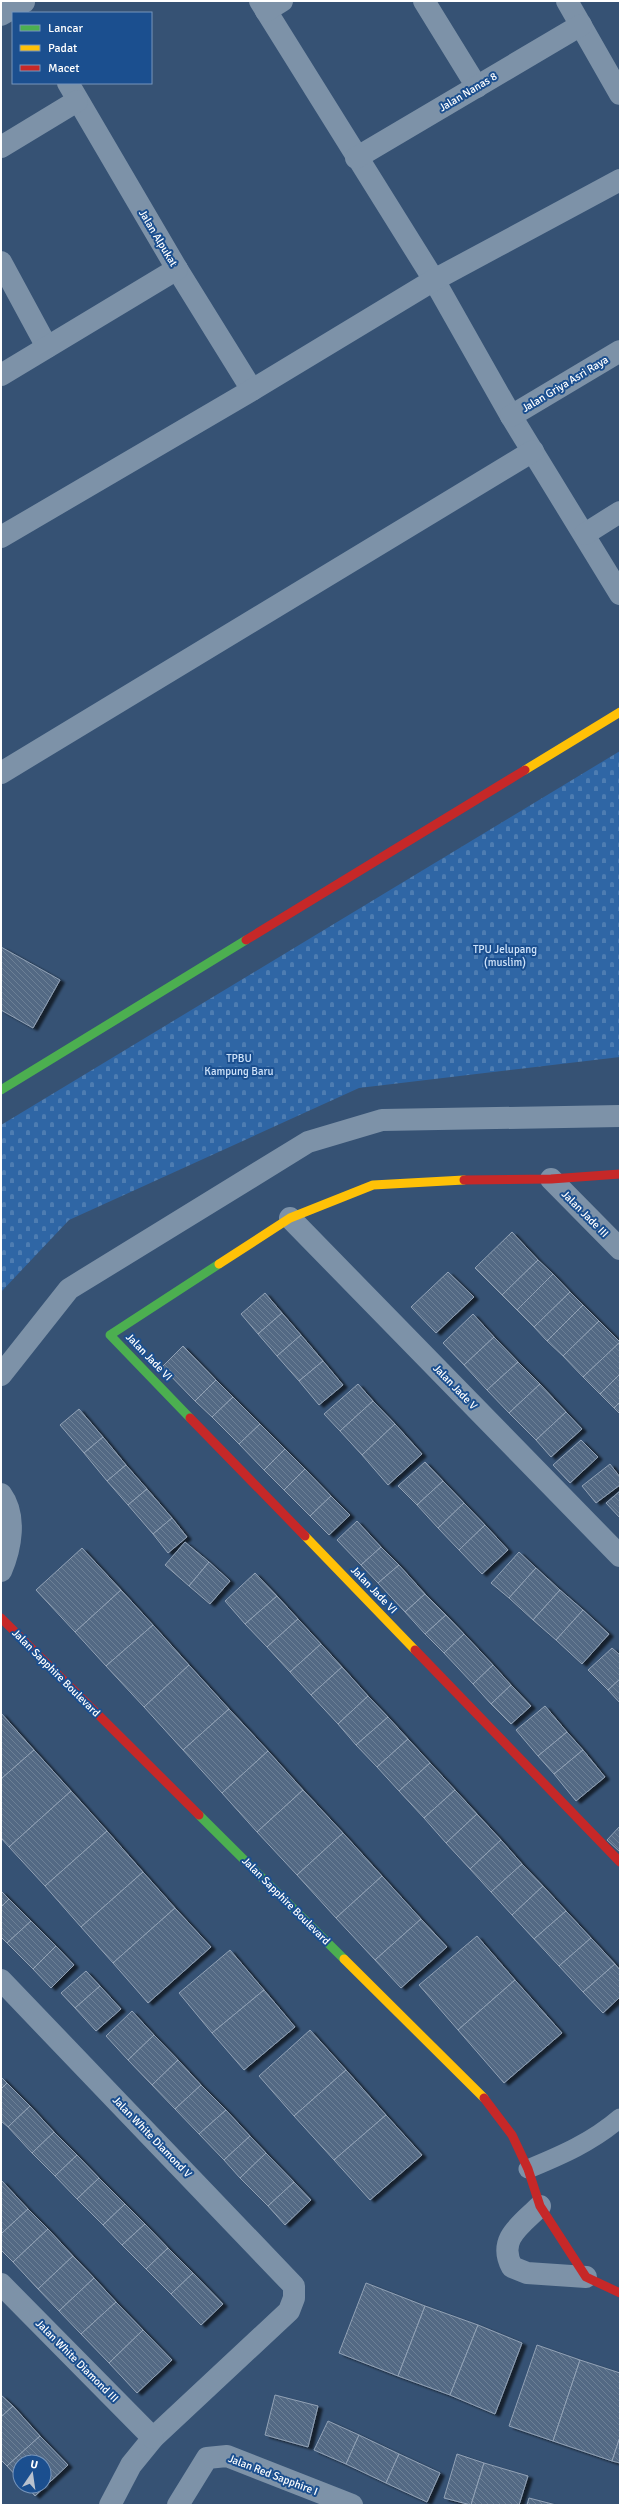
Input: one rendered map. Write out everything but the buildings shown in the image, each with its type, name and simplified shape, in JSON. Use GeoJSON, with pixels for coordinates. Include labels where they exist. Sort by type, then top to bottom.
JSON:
{"type":"FeatureCollection","features":[{"type":"Feature","properties":{"kind":"street"},"geometry":{"type":"LineString","coordinates":[[424,1],[477,87]]}},
{"type":"Feature","properties":{"kind":"street"},"geometry":{"type":"LineString","coordinates":[[567,1],[620,94]]}},
{"type":"Feature","properties":{"kind":"street"},"geometry":{"type":"LineString","coordinates":[[269,4],[356,158],[434,280],[511,416],[585,534],[620,594]]}},
{"type":"Feature","properties":{"kind":"street"},"geometry":{"type":"LineString","coordinates":[[1,15],[26,5]]}},
{"type":"Feature","properties":{"kind":"street","name":"Jalan Nanas 8"},"geometry":{"type":"LineString","coordinates":[[356,158],[581,25]]}},
{"type":"Feature","properties":{"kind":"street"},"geometry":{"type":"LineString","coordinates":[[1,147],[72,92]]}},
{"type":"Feature","properties":{"kind":"street","name":"Jalan Alpukat"},"geometry":{"type":"LineString","coordinates":[[72,92],[177,269],[252,390]]}},
{"type":"Feature","properties":{"kind":"street"},"geometry":{"type":"LineString","coordinates":[[1,537],[252,390],[434,280],[620,180]]}},
{"type":"Feature","properties":{"kind":"street"},"geometry":{"type":"LineString","coordinates":[[1,262],[47,348]]}},
{"type":"Feature","properties":{"kind":"street"},"geometry":{"type":"LineString","coordinates":[[1,375],[177,269]]}},
{"type":"Feature","properties":{"kind":"street","name":"Jalan Griya Asri Raya"},"geometry":{"type":"LineString","coordinates":[[511,416],[620,351]]}},
{"type":"Feature","properties":{"kind":"street"},"geometry":{"type":"LineString","coordinates":[[1,773],[533,451]]}},
{"type":"Feature","properties":{"kind":"street"},"geometry":{"type":"LineString","coordinates":[[585,534],[620,512]]}},
{"type":"Feature","properties":{"kind":"street"},"geometry":{"type":"LineString","coordinates":[[1,1090],[620,712]]}},
{"type":"Feature","properties":{"kind":"street"},"geometry":{"type":"LineString","coordinates":[[1,1375],[69,1289],[308,1142],[382,1120],[620,1116]]}},
{"type":"Feature","properties":{"kind":"street"},"geometry":{"type":"LineString","coordinates":[[290,1218],[373,1185],[490,1178],[551,1179],[620,1174]]}},
{"type":"Feature","properties":{"kind":"street","name":"Jalan Jade III"},"geometry":{"type":"LineString","coordinates":[[551,1179],[620,1249]]}},
{"type":"Feature","properties":{"kind":"street","name":"Jalan Jade VI"},"geometry":{"type":"LineString","coordinates":[[290,1218],[110,1335],[620,1862]]}},
{"type":"Feature","properties":{"kind":"street","name":"Jalan Jade V"},"geometry":{"type":"LineString","coordinates":[[290,1218],[620,1556]]}},
{"type":"Feature","properties":{"kind":"street"},"geometry":{"type":"LineString","coordinates":[[1,1494],[11,1525],[9,1552],[1,1571]]}},
{"type":"Feature","properties":{"kind":"street","name":"Jalan Sapphire Boulevard"},"geometry":{"type":"LineString","coordinates":[[1,1618],[492,2105],[512,2135],[528,2169],[540,2206],[586,2277]]}},
{"type":"Feature","properties":{"kind":"street","name":"Jalan White Diamond V"},"geometry":{"type":"LineString","coordinates":[[1,1980],[294,2286],[294,2298],[289,2310],[153,2438]]}},
{"type":"Feature","properties":{"kind":"street"},"geometry":{"type":"LineString","coordinates":[[540,2206],[513,2232],[507,2246],[506,2256],[512,2267],[527,2273],[586,2277],[620,2293]]}},
{"type":"Feature","properties":{"kind":"street","name":"Jalan White Diamond III"},"geometry":{"type":"LineString","coordinates":[[1,2284],[153,2438]]}},
{"type":"Feature","properties":{"kind":"street"},"geometry":{"type":"LineString","coordinates":[[110,2505],[131,2465],[153,2438]]}},
{"type":"Feature","properties":{"kind":"street","name":"Jalan Red Sapphire I"},"geometry":{"type":"LineString","coordinates":[[178,2505],[207,2458],[216,2456],[227,2456],[352,2505]]}},
{"type":"Feature","properties":{"kind":"lane"},"geometry":{"type":"LineString","coordinates":[[528,2169],[568,2153],[598,2137],[620,2118]]}},
{"type":"Feature","properties":{"kind":"green space","name":"TPU Jelupang (muslim)"},"geometry":{"type":"Polygon","coordinates":[[[620,751],[620,1057],[359,1088],[69,1220],[1,1292],[1,1125],[620,751]]]}},
{"type":"Feature","properties":{"kind":"traffic: fast"},"geometry":{"type":"LineString","coordinates":[[1,1090],[246,940]]}},
{"type":"Feature","properties":{"kind":"traffic: fast"},"geometry":{"type":"LineString","coordinates":[[190,1418],[110,1335],[219,1264]]}},
{"type":"Feature","properties":{"kind":"traffic: fast"},"geometry":{"type":"LineString","coordinates":[[199,1815],[344,1959]]}},
{"type":"Feature","properties":{"kind":"traffic: slow"},"geometry":{"type":"LineString","coordinates":[[525,770],[620,712]]}},
{"type":"Feature","properties":{"kind":"traffic: slow"},"geometry":{"type":"LineString","coordinates":[[219,1264],[290,1218],[373,1185],[464,1180]]}},
{"type":"Feature","properties":{"kind":"traffic: slow"},"geometry":{"type":"LineString","coordinates":[[305,1536],[415,1650]]}},
{"type":"Feature","properties":{"kind":"traffic: slow"},"geometry":{"type":"LineString","coordinates":[[344,1959],[484,2098]]}},
{"type":"Feature","properties":{"kind":"traffic: jam"},"geometry":{"type":"LineString","coordinates":[[246,940],[525,770]]}},
{"type":"Feature","properties":{"kind":"traffic: jam"},"geometry":{"type":"LineString","coordinates":[[464,1180],[551,1179],[620,1174]]}},
{"type":"Feature","properties":{"kind":"traffic: jam"},"geometry":{"type":"LineString","coordinates":[[190,1418],[305,1536]]}},
{"type":"Feature","properties":{"kind":"traffic: jam"},"geometry":{"type":"LineString","coordinates":[[1,1618],[199,1815]]}},
{"type":"Feature","properties":{"kind":"traffic: jam"},"geometry":{"type":"LineString","coordinates":[[415,1650],[620,1862]]}},
{"type":"Feature","properties":{"kind":"traffic: jam"},"geometry":{"type":"LineString","coordinates":[[484,2098],[512,2135],[528,2169],[540,2206],[586,2277],[620,2293]]}},
{"type":"Feature","properties":{"kind":"park label","name":"TPBU Kampung Baru"},"geometry":{"type":"Point","coordinates":[239,1064]}}]}
